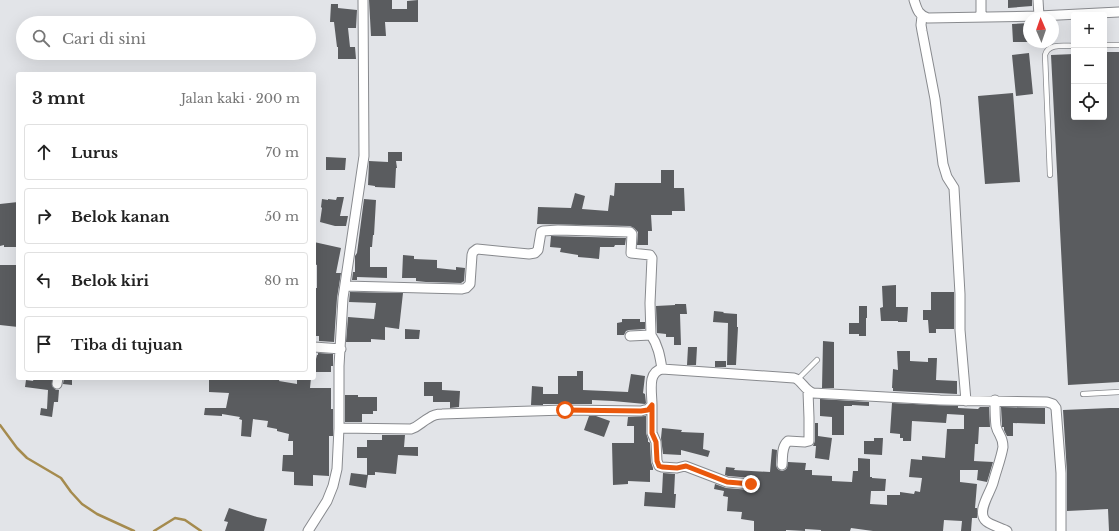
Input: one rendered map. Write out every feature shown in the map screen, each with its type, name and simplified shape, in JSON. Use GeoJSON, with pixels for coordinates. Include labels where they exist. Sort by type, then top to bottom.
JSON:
{"type":"FeatureCollection","features":[{"type":"Feature","properties":{"kind":"street"},"geometry":{"type":"LineString","coordinates":[[308,531],[327,501],[333,486],[337,469],[339,428],[339,366],[345,286],[364,156],[363,0]]}},
{"type":"Feature","properties":{"kind":"street"},"geometry":{"type":"LineString","coordinates":[[914,0],[917,11],[922,16],[928,18],[1023,16]]}},
{"type":"Feature","properties":{"kind":"street"},"geometry":{"type":"LineString","coordinates":[[981,0],[981,16]]}},
{"type":"Feature","properties":{"kind":"street"},"geometry":{"type":"LineString","coordinates":[[1038,0],[1039,12]]}},
{"type":"Feature","properties":{"kind":"street"},"geometry":{"type":"LineString","coordinates":[[1059,15],[1119,12]]}},
{"type":"Feature","properties":{"kind":"street"},"geometry":{"type":"LineString","coordinates":[[922,16],[921,25],[935,99],[943,164],[947,177],[954,188],[960,294],[960,330],[966,401]]}},
{"type":"Feature","properties":{"kind":"street"},"geometry":{"type":"LineString","coordinates":[[345,286],[462,289],[466,288],[470,284],[472,255],[477,249],[533,254],[538,250],[541,232],[546,230],[630,232],[632,234],[631,253],[650,255],[652,258],[650,335],[655,341],[662,368]]}},
{"type":"Feature","properties":{"kind":"street"},"geometry":{"type":"LineString","coordinates":[[630,336],[650,335]]}},
{"type":"Feature","properties":{"kind":"street"},"geometry":{"type":"LineString","coordinates":[[316,347],[341,349]]}},
{"type":"Feature","properties":{"kind":"street"},"geometry":{"type":"LineString","coordinates":[[751,484],[727,482],[686,466],[677,468],[659,466],[657,461],[656,442],[652,433],[652,378],[657,370],[662,368],[794,378],[798,379],[808,391],[813,394],[966,401],[995,400],[1047,402],[1053,404],[1056,408],[1061,467],[1061,531]]}},
{"type":"Feature","properties":{"kind":"street"},"geometry":{"type":"LineString","coordinates":[[782,465],[783,447],[786,442],[809,441],[808,391]]}},
{"type":"Feature","properties":{"kind":"street"},"geometry":{"type":"LineString","coordinates":[[995,400],[996,425],[1003,441],[993,484],[982,515],[984,520],[988,523],[1007,531]]}},
{"type":"Feature","properties":{"kind":"street"},"geometry":{"type":"LineString","coordinates":[[339,428],[411,429],[418,427],[434,415],[442,414],[565,410],[641,411],[648,410],[652,405]]}},
{"type":"Feature","properties":{"kind":"lane"},"geometry":{"type":"LineString","coordinates":[[1107,45],[1119,45]]}},
{"type":"Feature","properties":{"kind":"lane"},"geometry":{"type":"LineString","coordinates":[[1050,175],[1045,55],[1046,50],[1050,47],[1071,46]]}},
{"type":"Feature","properties":{"kind":"lane"},"geometry":{"type":"LineString","coordinates":[[798,379],[817,360]]}},
{"type":"Feature","properties":{"kind":"lane"},"geometry":{"type":"LineString","coordinates":[[1083,394],[1119,392]]}},
{"type":"Feature","properties":{"kind":"building"},"geometry":{"type":"Polygon","coordinates":[[[369,0],[392,0],[392,9],[407,9],[407,1],[418,0],[418,22],[385,22],[386,36],[371,36],[369,0]]]}},
{"type":"Feature","properties":{"kind":"building"},"geometry":{"type":"Polygon","coordinates":[[[1008,0],[1032,0],[1032,6],[1008,8],[1008,0]]]}},
{"type":"Feature","properties":{"kind":"building"},"geometry":{"type":"Polygon","coordinates":[[[331,4],[338,4],[338,8],[357,10],[356,28],[348,28],[350,47],[355,47],[356,59],[338,59],[338,47],[334,22],[330,22],[331,4]]]}},
{"type":"Feature","properties":{"kind":"building"},"geometry":{"type":"Polygon","coordinates":[[[1023,23],[1023,42],[1013,42],[1012,24],[1023,23]]]}},
{"type":"Feature","properties":{"kind":"building"},"geometry":{"type":"Polygon","coordinates":[[[1107,52],[1119,52],[1119,382],[1068,385],[1051,55],[1071,54],[1071,120],[1107,120],[1107,52]]]}},
{"type":"Feature","properties":{"kind":"building"},"geometry":{"type":"Polygon","coordinates":[[[1029,53],[1033,94],[1016,96],[1012,55],[1029,53]]]}},
{"type":"Feature","properties":{"kind":"building"},"geometry":{"type":"Polygon","coordinates":[[[1013,93],[1020,182],[985,184],[978,96],[1013,93]]]}},
{"type":"Feature","properties":{"kind":"building"},"geometry":{"type":"Polygon","coordinates":[[[388,152],[402,152],[402,161],[396,161],[397,168],[395,188],[375,187],[368,185],[369,161],[388,162],[388,152]]]}},
{"type":"Feature","properties":{"kind":"building"},"geometry":{"type":"Polygon","coordinates":[[[326,157],[346,158],[345,170],[326,170],[326,157]]]}},
{"type":"Feature","properties":{"kind":"building"},"geometry":{"type":"Polygon","coordinates":[[[661,170],[674,170],[674,188],[684,188],[685,211],[672,211],[672,215],[651,215],[652,231],[648,231],[648,245],[637,245],[638,232],[630,226],[537,224],[538,207],[571,208],[575,193],[585,196],[582,209],[608,211],[610,195],[614,196],[615,183],[661,183],[661,170]]]}},
{"type":"Feature","properties":{"kind":"building"},"geometry":{"type":"Polygon","coordinates":[[[337,197],[344,197],[340,216],[348,216],[346,226],[335,226],[320,222],[322,199],[336,200],[337,197]]]}},
{"type":"Feature","properties":{"kind":"building"},"geometry":{"type":"Polygon","coordinates":[[[364,199],[376,200],[374,235],[372,247],[370,247],[370,267],[387,267],[387,278],[357,277],[357,280],[352,280],[353,272],[355,272],[355,256],[357,253],[364,199]]]}},
{"type":"Feature","properties":{"kind":"building"},"geometry":{"type":"Polygon","coordinates":[[[16,202],[16,247],[4,247],[4,245],[0,246],[0,204],[16,202]]]}},
{"type":"Feature","properties":{"kind":"building"},"geometry":{"type":"Polygon","coordinates":[[[551,236],[626,238],[625,245],[600,247],[599,259],[578,257],[578,255],[560,252],[561,248],[550,247],[551,236]]]}},
{"type":"Feature","properties":{"kind":"building"},"geometry":{"type":"Polygon","coordinates":[[[316,242],[341,248],[336,273],[341,273],[337,298],[334,342],[319,341],[319,336],[316,336],[316,242]]]}},
{"type":"Feature","properties":{"kind":"building"},"geometry":{"type":"Polygon","coordinates":[[[403,255],[414,256],[414,259],[437,260],[437,268],[456,270],[456,267],[465,268],[464,281],[461,283],[426,282],[416,281],[416,278],[402,278],[403,255]]]}},
{"type":"Feature","properties":{"kind":"building"},"geometry":{"type":"Polygon","coordinates":[[[0,265],[16,265],[16,327],[0,325],[0,265]]]}},
{"type":"Feature","properties":{"kind":"building"},"geometry":{"type":"Polygon","coordinates":[[[896,285],[896,307],[908,307],[907,322],[881,321],[880,308],[883,307],[882,286],[896,285]]]}},
{"type":"Feature","properties":{"kind":"building"},"geometry":{"type":"Polygon","coordinates":[[[350,292],[403,293],[399,329],[385,327],[385,340],[371,339],[371,342],[346,342],[348,317],[374,319],[376,303],[349,302],[350,292]]]}},
{"type":"Feature","properties":{"kind":"building"},"geometry":{"type":"Polygon","coordinates":[[[931,292],[954,292],[954,329],[936,329],[936,333],[929,333],[928,320],[923,320],[923,310],[931,310],[931,292]]]}},
{"type":"Feature","properties":{"kind":"building"},"geometry":{"type":"Polygon","coordinates":[[[686,304],[687,314],[680,314],[681,345],[674,345],[674,337],[666,337],[666,334],[657,333],[656,306],[686,304]]]}},
{"type":"Feature","properties":{"kind":"building"},"geometry":{"type":"Polygon","coordinates":[[[859,306],[867,306],[866,336],[849,334],[849,323],[859,323],[859,306]]]}},
{"type":"Feature","properties":{"kind":"building"},"geometry":{"type":"Polygon","coordinates":[[[714,311],[737,314],[738,327],[736,365],[727,365],[728,323],[713,322],[714,311]]]}},
{"type":"Feature","properties":{"kind":"building"},"geometry":{"type":"Polygon","coordinates":[[[622,319],[640,319],[640,322],[645,322],[645,329],[629,330],[626,331],[624,335],[617,335],[617,323],[622,322],[622,319]]]}},
{"type":"Feature","properties":{"kind":"building"},"geometry":{"type":"Polygon","coordinates":[[[405,329],[420,330],[419,339],[405,339],[405,329]]]}},
{"type":"Feature","properties":{"kind":"building"},"geometry":{"type":"Polygon","coordinates":[[[823,341],[834,342],[834,388],[822,388],[823,341]]]}},
{"type":"Feature","properties":{"kind":"building"},"geometry":{"type":"Polygon","coordinates":[[[688,347],[697,347],[696,365],[687,365],[688,347]]]}},
{"type":"Feature","properties":{"kind":"building"},"geometry":{"type":"Polygon","coordinates":[[[897,351],[910,351],[910,361],[928,362],[928,358],[937,358],[936,380],[957,381],[957,394],[893,391],[893,369],[898,370],[897,351]]]}},
{"type":"Feature","properties":{"kind":"building"},"geometry":{"type":"Polygon","coordinates":[[[318,353],[333,354],[333,366],[331,366],[331,372],[316,372],[316,359],[318,353]]]}},
{"type":"Feature","properties":{"kind":"building"},"geometry":{"type":"Polygon","coordinates":[[[715,361],[726,361],[726,367],[715,367],[715,361]]]}},
{"type":"Feature","properties":{"kind":"building"},"geometry":{"type":"Polygon","coordinates":[[[577,371],[583,371],[583,390],[628,392],[631,374],[645,376],[643,393],[645,394],[646,403],[592,400],[592,404],[531,405],[532,386],[543,387],[543,394],[558,394],[558,376],[577,376],[577,371]]]}},
{"type":"Feature","properties":{"kind":"building"},"geometry":{"type":"Polygon","coordinates":[[[26,380],[52,380],[52,386],[56,390],[59,390],[58,402],[54,402],[52,417],[40,415],[41,408],[47,409],[48,390],[25,387],[26,380]]]}},
{"type":"Feature","properties":{"kind":"building"},"geometry":{"type":"Polygon","coordinates":[[[64,380],[72,380],[72,385],[63,384],[64,380]]]}},
{"type":"Feature","properties":{"kind":"building"},"geometry":{"type":"Polygon","coordinates":[[[209,380],[279,380],[297,384],[297,380],[311,380],[310,388],[331,388],[333,436],[329,436],[329,476],[313,475],[313,486],[294,485],[294,472],[282,471],[283,455],[293,455],[293,441],[288,441],[289,434],[267,427],[268,421],[253,419],[251,437],[241,436],[242,420],[239,419],[240,417],[222,414],[222,416],[204,415],[205,408],[226,408],[229,393],[209,392],[209,380]]]}},
{"type":"Feature","properties":{"kind":"building"},"geometry":{"type":"Polygon","coordinates":[[[424,382],[442,382],[442,390],[460,391],[459,407],[450,408],[450,402],[433,402],[433,396],[424,396],[424,382]]]}},
{"type":"Feature","properties":{"kind":"building"},"geometry":{"type":"Polygon","coordinates":[[[345,395],[377,397],[377,411],[373,411],[373,414],[362,414],[362,422],[345,422],[345,395]]]}},
{"type":"Feature","properties":{"kind":"building"},"geometry":{"type":"Polygon","coordinates":[[[820,399],[869,402],[869,406],[844,406],[844,435],[832,435],[832,417],[820,416],[820,399]]]}},
{"type":"Feature","properties":{"kind":"building"},"geometry":{"type":"Polygon","coordinates":[[[892,403],[958,406],[958,408],[978,409],[980,407],[989,407],[990,427],[979,427],[978,444],[975,444],[974,461],[993,462],[987,482],[977,480],[978,470],[960,470],[960,482],[977,484],[975,508],[977,508],[977,518],[972,518],[971,531],[961,531],[962,521],[944,520],[943,531],[873,531],[851,528],[850,531],[821,531],[805,529],[805,531],[754,531],[754,521],[741,519],[742,512],[727,511],[728,497],[723,496],[724,491],[714,489],[715,484],[726,488],[754,489],[757,485],[755,479],[725,475],[726,467],[735,468],[734,470],[770,472],[772,449],[777,450],[776,465],[779,470],[785,470],[788,462],[806,463],[805,470],[812,470],[812,475],[832,476],[832,481],[852,482],[853,471],[858,471],[858,458],[870,459],[870,477],[886,479],[885,491],[871,491],[870,504],[887,505],[887,495],[900,495],[900,492],[914,494],[915,491],[920,492],[922,478],[909,477],[911,459],[922,460],[922,456],[945,458],[947,429],[964,429],[964,415],[947,414],[946,423],[912,421],[911,441],[903,441],[903,438],[900,438],[900,434],[890,433],[892,403]]]}},
{"type":"Feature","properties":{"kind":"building"},"geometry":{"type":"Polygon","coordinates":[[[1001,407],[1045,408],[1045,424],[1013,423],[1013,436],[1007,436],[1004,427],[1002,427],[1001,407]]]}},
{"type":"Feature","properties":{"kind":"building"},"geometry":{"type":"Polygon","coordinates":[[[1119,408],[1119,531],[1109,531],[1108,509],[1067,511],[1067,473],[1063,410],[1119,408]]]}},
{"type":"Feature","properties":{"kind":"building"},"geometry":{"type":"Polygon","coordinates":[[[589,416],[596,416],[610,421],[604,437],[584,430],[589,416]]]}},
{"type":"Feature","properties":{"kind":"building"},"geometry":{"type":"Polygon","coordinates":[[[646,416],[646,433],[648,442],[650,443],[651,462],[653,468],[653,470],[650,470],[650,482],[628,481],[628,484],[613,485],[612,443],[634,443],[634,426],[627,426],[628,417],[646,416]]]}},
{"type":"Feature","properties":{"kind":"building"},"geometry":{"type":"Polygon","coordinates":[[[815,423],[818,423],[818,436],[832,438],[829,460],[815,458],[816,446],[813,446],[815,441],[815,423]]]}},
{"type":"Feature","properties":{"kind":"building"},"geometry":{"type":"Polygon","coordinates":[[[662,428],[682,430],[681,432],[704,433],[703,449],[710,451],[708,457],[681,450],[681,455],[663,454],[661,438],[662,428]]]}},
{"type":"Feature","properties":{"kind":"building"},"geometry":{"type":"Polygon","coordinates":[[[382,435],[405,435],[404,447],[418,447],[418,456],[398,455],[396,474],[375,472],[375,475],[367,475],[367,458],[357,458],[357,447],[367,447],[367,440],[382,440],[382,435]]]}},
{"type":"Feature","properties":{"kind":"building"},"geometry":{"type":"Polygon","coordinates":[[[874,438],[883,438],[882,455],[864,454],[864,441],[874,441],[874,438]]]}},
{"type":"Feature","properties":{"kind":"building"},"geometry":{"type":"Polygon","coordinates":[[[351,473],[368,475],[366,488],[349,485],[351,473]]]}},
{"type":"Feature","properties":{"kind":"building"},"geometry":{"type":"Polygon","coordinates":[[[663,473],[675,474],[675,508],[644,506],[645,492],[662,493],[663,473]]]}},
{"type":"Feature","properties":{"kind":"building"},"geometry":{"type":"Polygon","coordinates":[[[229,508],[267,519],[264,531],[225,531],[228,522],[224,521],[229,508]]]}},
{"type":"Feature","properties":{"kind":"waterway"},"geometry":{"type":"LineString","coordinates":[[0,425],[17,448],[27,458],[61,478],[82,504],[97,514],[134,531]]}},
{"type":"Feature","properties":{"kind":"waterway"},"geometry":{"type":"LineString","coordinates":[[154,531],[175,518],[185,520],[201,531]]}},
{"type":"Feature","properties":{"kind":"route"},"geometry":{"type":"LineString","coordinates":[[565,410],[641,411],[648,410],[652,405],[652,433],[656,442],[657,461],[659,466],[677,468],[686,466],[727,482],[751,484]]}}]}
